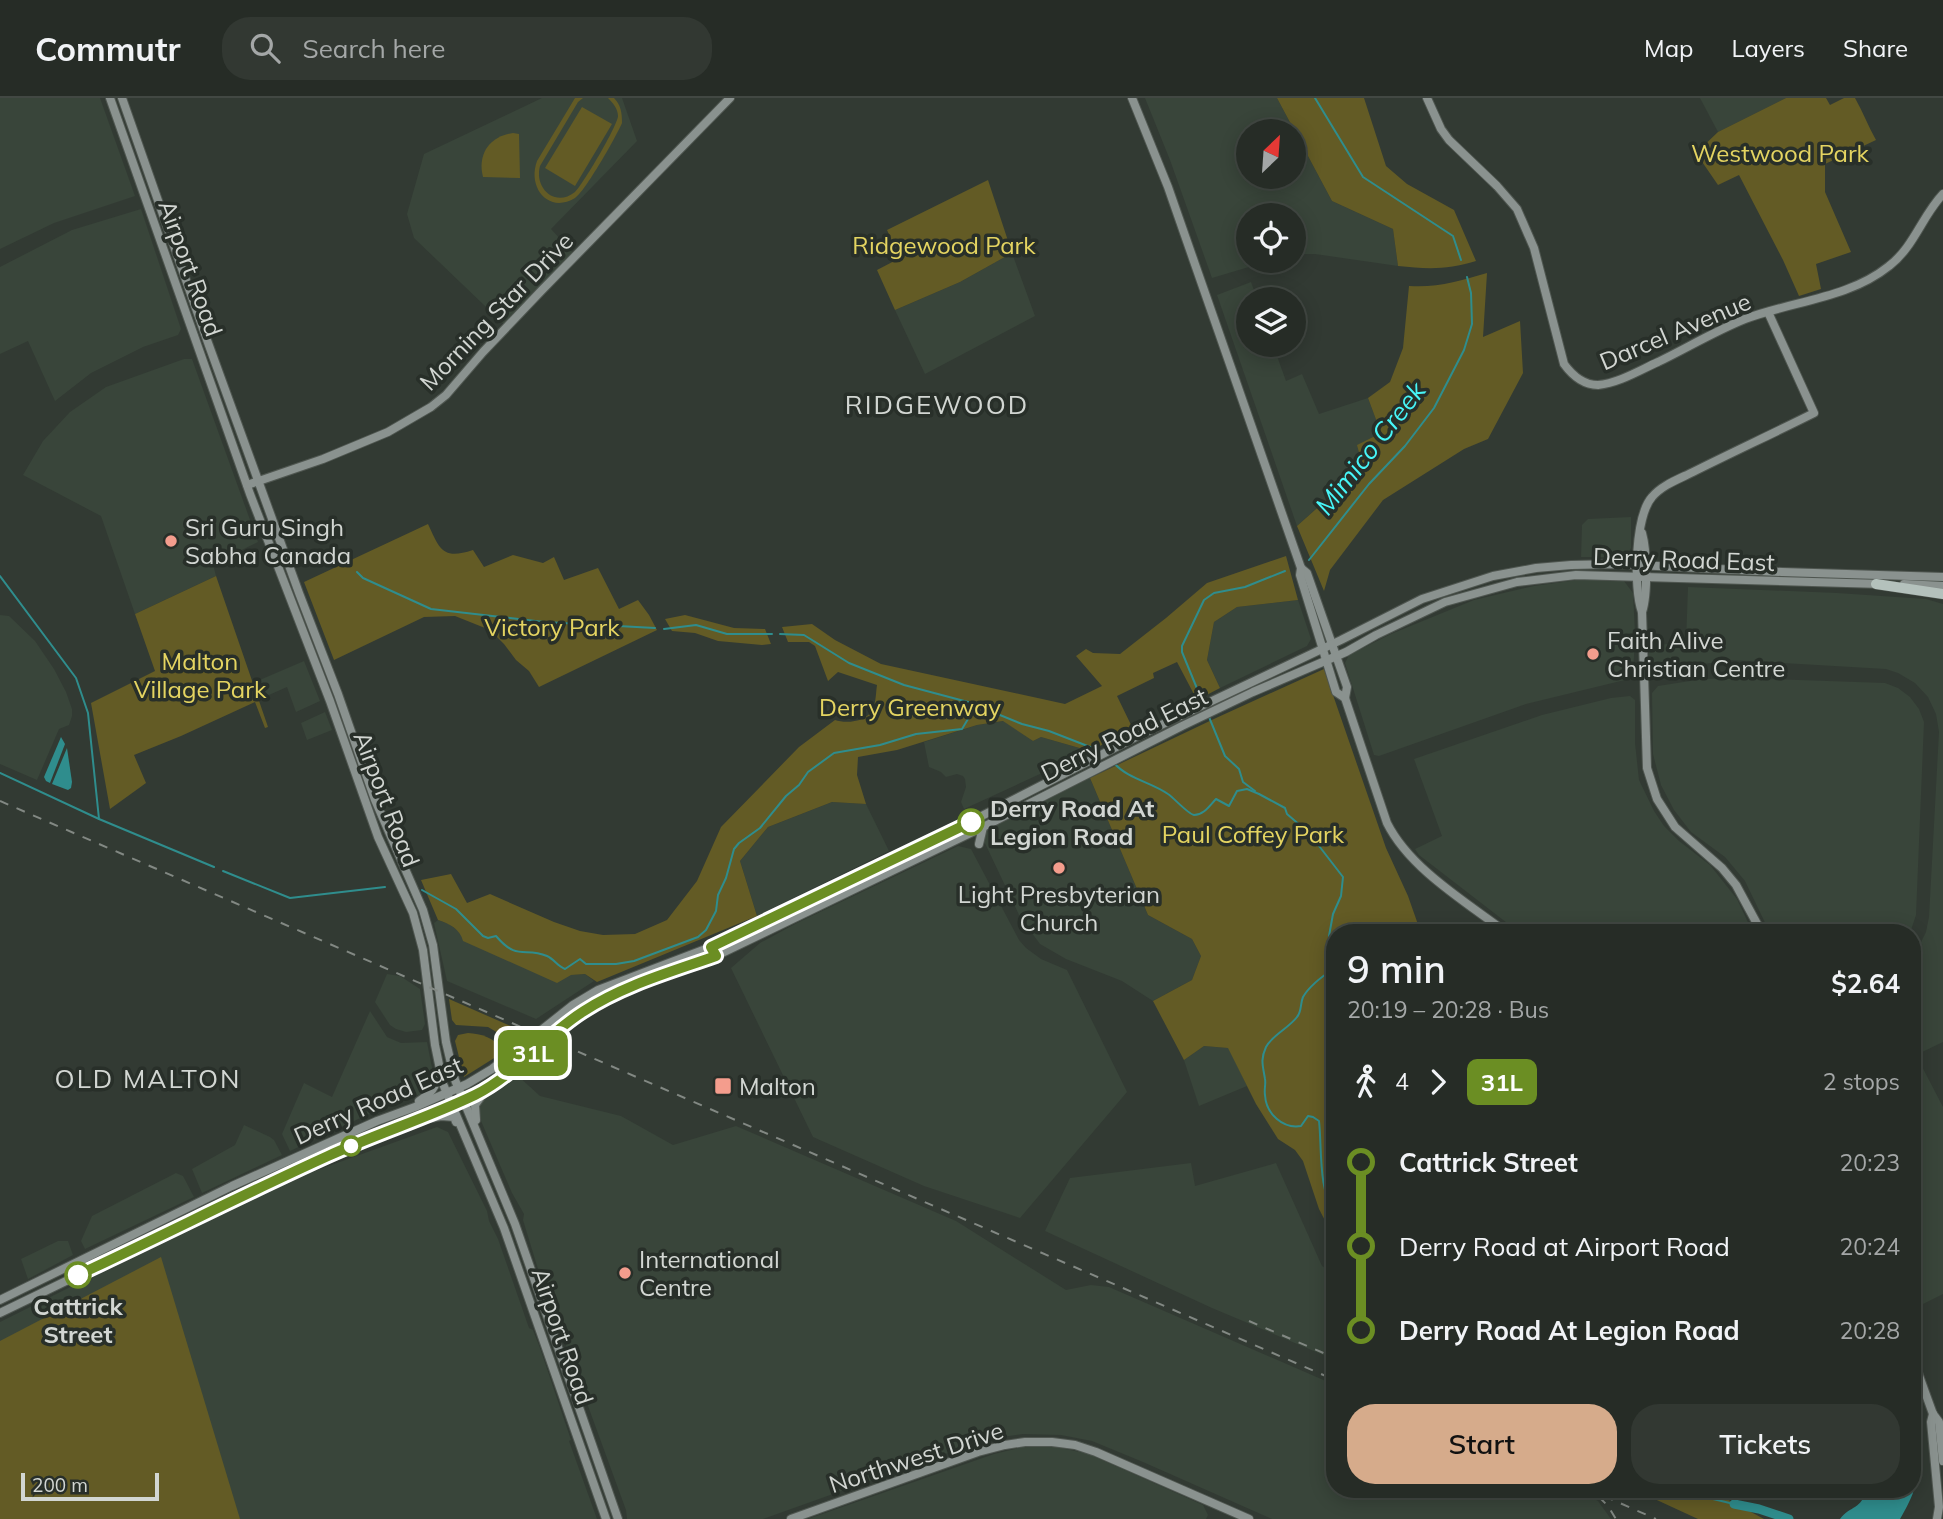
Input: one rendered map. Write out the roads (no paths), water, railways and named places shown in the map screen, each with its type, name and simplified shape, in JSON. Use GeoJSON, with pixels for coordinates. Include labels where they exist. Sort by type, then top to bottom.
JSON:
{"type":"FeatureCollection","features":[{"type":"Feature","properties":{"kind":"highway"},"geometry":{"type":"LineString","coordinates":[[1876,584],[1943,594]]}},
{"type":"Feature","properties":{"kind":"main road","name":"Airport Road"},"geometry":{"type":"LineString","coordinates":[[110,98],[247,485],[330,701],[378,837],[412,912],[423,950],[438,1063],[446,1093],[504,1228],[606,1519]]}},
{"type":"Feature","properties":{"kind":"main road","name":"Airport Road"},"geometry":{"type":"LineString","coordinates":[[122,98],[375,800],[429,928],[436,961],[446,1044],[458,1087],[528,1261],[618,1519]]}},
{"type":"Feature","properties":{"kind":"main road","name":"Morning Star Drive"},"geometry":{"type":"LineString","coordinates":[[247,485],[323,459],[388,432],[446,395],[542,290],[730,98]]}},
{"type":"Feature","properties":{"kind":"main road"},"geometry":{"type":"LineString","coordinates":[[1132,98],[1168,187],[1301,568],[1300,575],[1336,692],[1345,698]]}},
{"type":"Feature","properties":{"kind":"main road","name":"Darcel Avenue"},"geometry":{"type":"LineString","coordinates":[[1427,98],[1441,130],[1449,140],[1517,209],[1534,247],[1564,364],[1570,374],[1595,385],[1621,379],[1745,319],[1830,296],[1880,273],[1906,249],[1943,194]]}},
{"type":"Feature","properties":{"kind":"main road"},"geometry":{"type":"LineString","coordinates":[[1757,924],[1736,885],[1722,868],[1675,827],[1657,799],[1647,768],[1641,530],[1647,502],[1664,487],[1814,413],[1768,312]]}},
{"type":"Feature","properties":{"kind":"main road"},"geometry":{"type":"LineString","coordinates":[[270,546],[281,542]]}},
{"type":"Feature","properties":{"kind":"main road"},"geometry":{"type":"LineString","coordinates":[[1616,564],[1632,556],[1641,543]]}},
{"type":"Feature","properties":{"kind":"main road"},"geometry":{"type":"LineString","coordinates":[[1641,543],[1666,567]]}},
{"type":"Feature","properties":{"kind":"main road","name":"Derry Road East"},"geometry":{"type":"LineString","coordinates":[[0,1300],[232,1186],[458,1087],[492,1069],[589,995],[711,947],[966,824],[1121,745],[1200,712],[1250,682],[1422,599],[1493,576],[1571,565],[1616,564],[1943,577]]}},
{"type":"Feature","properties":{"kind":"main road"},"geometry":{"type":"LineString","coordinates":[[1301,568],[1307,573],[1347,688],[1345,698],[1387,823],[1405,852],[1495,924]]}},
{"type":"Feature","properties":{"kind":"main road","name":"Derry Road East"},"geometry":{"type":"LineString","coordinates":[[1214,705],[1253,692],[1336,656],[1445,602],[1490,589],[1548,578],[1591,575],[1943,586]]}},
{"type":"Feature","properties":{"kind":"main road"},"geometry":{"type":"LineString","coordinates":[[1621,576],[1641,594]]}},
{"type":"Feature","properties":{"kind":"main road"},"geometry":{"type":"LineString","coordinates":[[1641,594],[1664,577]]}},
{"type":"Feature","properties":{"kind":"main road"},"geometry":{"type":"LineString","coordinates":[[290,599],[299,593]]}},
{"type":"Feature","properties":{"kind":"main road"},"geometry":{"type":"LineString","coordinates":[[1250,682],[1253,692]]}},
{"type":"Feature","properties":{"kind":"main road","name":"Derry Road East"},"geometry":{"type":"LineString","coordinates":[[0,1313],[258,1188],[463,1100],[496,1083],[565,1024],[596,1003],[644,981],[716,956],[983,827],[1126,754],[1179,722]]}},
{"type":"Feature","properties":{"kind":"main road"},"geometry":{"type":"LineString","coordinates":[[1121,745],[1120,752],[1126,754]]}},
{"type":"Feature","properties":{"kind":"main road"},"geometry":{"type":"LineString","coordinates":[[979,844],[983,827]]}},
{"type":"Feature","properties":{"kind":"main road"},"geometry":{"type":"LineString","coordinates":[[415,1107],[418,1101],[434,1088],[438,1063]]}},
{"type":"Feature","properties":{"kind":"main road"},"geometry":{"type":"LineString","coordinates":[[483,1146],[484,1139],[475,1118],[474,1108],[484,1092],[496,1083]]}},
{"type":"Feature","properties":{"kind":"main road"},"geometry":{"type":"LineString","coordinates":[[411,1121],[418,1123],[435,1117],[452,1116],[471,1151]]}},
{"type":"Feature","properties":{"kind":"main road"},"geometry":{"type":"LineString","coordinates":[[39,1281],[44,1292]]}},
{"type":"Feature","properties":{"kind":"main road"},"geometry":{"type":"LineString","coordinates":[[1921,1381],[1933,1414],[1939,1422],[1943,1461]]}},
{"type":"Feature","properties":{"kind":"main road"},"geometry":{"type":"LineString","coordinates":[[1933,1414],[1931,1422],[1938,1495],[1937,1519]]}},
{"type":"Feature","properties":{"kind":"main road","name":"Northwest Drive"},"geometry":{"type":"LineString","coordinates":[[791,1519],[978,1452],[1014,1443],[1044,1442],[1074,1445],[1096,1452],[1249,1519]]}},
{"type":"Feature","properties":{"kind":"water"},"geometry":{"type":"Polygon","coordinates":[[[61,737],[65,744],[50,783],[44,777],[61,737]]]}},
{"type":"Feature","properties":{"kind":"water"},"geometry":{"type":"Polygon","coordinates":[[[67,748],[72,782],[68,790],[52,784],[67,748]]]}},
{"type":"Feature","properties":{"kind":"water"},"geometry":{"type":"Polygon","coordinates":[[[1864,1498],[1911,1498],[1900,1519],[1840,1519],[1864,1498]]]}},
{"type":"Feature","properties":{"kind":"waterway","name":"Mimico Creek"},"geometry":{"type":"LineString","coordinates":[[1315,98],[1363,177],[1453,236],[1461,260]]}},
{"type":"Feature","properties":{"kind":"waterway","name":"Mimico Creek"},"geometry":{"type":"LineString","coordinates":[[1309,560],[1434,408],[1464,350],[1472,324],[1471,293],[1467,277]]}},
{"type":"Feature","properties":{"kind":"waterway","name":"Mimico Creek"},"geometry":{"type":"LineString","coordinates":[[1203,703],[1182,646],[1204,600],[1214,593],[1245,587],[1285,571]]}},
{"type":"Feature","properties":{"kind":"waterway"},"geometry":{"type":"LineString","coordinates":[[357,572],[363,578],[431,609],[544,622],[655,628]]}},
{"type":"Feature","properties":{"kind":"waterway"},"geometry":{"type":"LineString","coordinates":[[0,576],[76,678],[88,713],[99,819]]}},
{"type":"Feature","properties":{"kind":"waterway"},"geometry":{"type":"LineString","coordinates":[[664,629],[696,625],[727,634],[772,634]]}},
{"type":"Feature","properties":{"kind":"waterway"},"geometry":{"type":"LineString","coordinates":[[780,634],[804,635],[849,663],[904,685],[968,702],[1103,752]]}},
{"type":"Feature","properties":{"kind":"waterway"},"geometry":{"type":"LineString","coordinates":[[422,890],[456,909],[483,936],[496,936],[516,951],[547,956],[565,969],[580,959],[586,964],[634,961],[698,937],[706,930],[716,911],[718,895],[734,849],[760,828],[808,772],[834,753],[880,745],[916,734],[962,729],[968,719],[968,702]]}},
{"type":"Feature","properties":{"kind":"waterway","name":"Mimico Creek"},"geometry":{"type":"LineString","coordinates":[[1209,717],[1225,756],[1239,769],[1243,782],[1255,791]]}},
{"type":"Feature","properties":{"kind":"waterway"},"geometry":{"type":"LineString","coordinates":[[1114,763],[1126,773],[1168,794],[1194,815],[1204,812],[1216,799],[1229,806],[1237,791],[1247,789],[1259,794]]}},
{"type":"Feature","properties":{"kind":"waterway"},"geometry":{"type":"LineString","coordinates":[[0,773],[99,819],[214,867]]}},
{"type":"Feature","properties":{"kind":"waterway","name":"Mimico Creek"},"geometry":{"type":"LineString","coordinates":[[1259,794],[1285,808],[1287,814],[1309,833],[1343,877],[1341,896],[1331,924]]}},
{"type":"Feature","properties":{"kind":"waterway"},"geometry":{"type":"LineString","coordinates":[[223,871],[290,898],[385,887]]}},
{"type":"Feature","properties":{"kind":"waterway","name":"Mimico Creek"},"geometry":{"type":"LineString","coordinates":[[1326,974],[1303,997],[1297,1017],[1266,1047],[1262,1063],[1266,1102],[1272,1114],[1282,1123],[1294,1126],[1301,1126],[1308,1116],[1319,1121],[1326,1193]]}},
{"type":"Feature","properties":{"kind":"waterway","name":"Mimico Creek"},"geometry":{"type":"LineString","coordinates":[[1712,1498],[1734,1504]]}},
{"type":"Feature","properties":{"kind":"waterway","name":"Mimico Creek"},"geometry":{"type":"LineString","coordinates":[[1734,1504],[1789,1519]]}},
{"type":"Feature","properties":{"kind":"railway"},"geometry":{"type":"LineString","coordinates":[[0,801],[1326,1376]]}},
{"type":"Feature","properties":{"kind":"railway"},"geometry":{"type":"LineString","coordinates":[[1249,1321],[1326,1354]]}},
{"type":"Feature","properties":{"kind":"railway"},"geometry":{"type":"LineString","coordinates":[[1600,1498],[1616,1519]]}},
{"type":"Feature","properties":{"kind":"railway"},"geometry":{"type":"LineString","coordinates":[[1608,1498],[1656,1519]]}},
{"type":"Feature","properties":{"kind":"place","name":"Sri Guru Singh Sabha Canada"},"geometry":{"type":"Point","coordinates":[171,541]}},
{"type":"Feature","properties":{"kind":"place","name":"Faith Alive Christian Centre"},"geometry":{"type":"Point","coordinates":[1593,654]}},
{"type":"Feature","properties":{"kind":"place","name":"Derry Road At Legion Road"},"geometry":{"type":"Point","coordinates":[971,822]}},
{"type":"Feature","properties":{"kind":"place","name":"Light Presbyterian Church"},"geometry":{"type":"Point","coordinates":[1059,868]}},
{"type":"Feature","properties":{"kind":"place","name":"Malton"},"geometry":{"type":"Point","coordinates":[723,1086]}},
{"type":"Feature","properties":{"kind":"place","name":"International Centre"},"geometry":{"type":"Point","coordinates":[625,1273]}},
{"type":"Feature","properties":{"kind":"place","name":"Cattrick Street"},"geometry":{"type":"Point","coordinates":[78,1275]}},
{"type":"Feature","properties":{"kind":"district","name":"RIDGEWOOD"},"geometry":{"type":"Point","coordinates":[937,404]}},
{"type":"Feature","properties":{"kind":"district","name":"OLD MALTON"},"geometry":{"type":"Point","coordinates":[148,1078]}},
{"type":"Feature","properties":{"kind":"park label","name":"Westwood Park"},"geometry":{"type":"Point","coordinates":[1780,153]}},
{"type":"Feature","properties":{"kind":"park label","name":"Ridgewood Park"},"geometry":{"type":"Point","coordinates":[944,245]}},
{"type":"Feature","properties":{"kind":"park label","name":"Victory Park"},"geometry":{"type":"Point","coordinates":[552,627]}},
{"type":"Feature","properties":{"kind":"park label","name":"Malton Village Park"},"geometry":{"type":"Point","coordinates":[200,675]}},
{"type":"Feature","properties":{"kind":"park label","name":"Derry Greenway"},"geometry":{"type":"Point","coordinates":[910,707]}},
{"type":"Feature","properties":{"kind":"park label","name":"Paul Coffey Park"},"geometry":{"type":"Point","coordinates":[1253,834]}}]}
